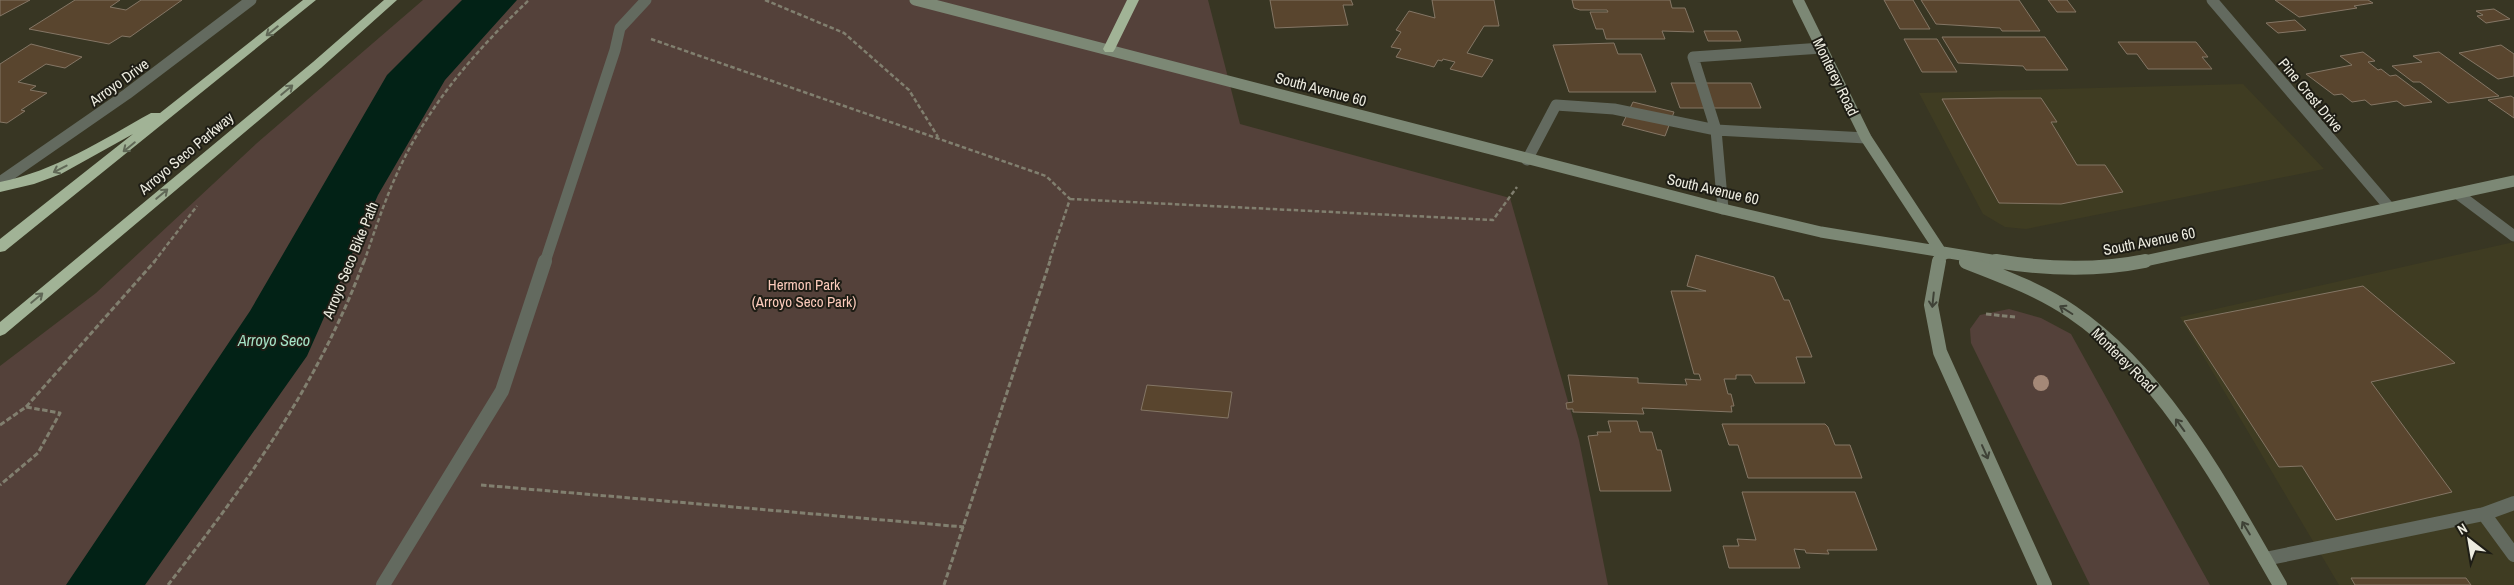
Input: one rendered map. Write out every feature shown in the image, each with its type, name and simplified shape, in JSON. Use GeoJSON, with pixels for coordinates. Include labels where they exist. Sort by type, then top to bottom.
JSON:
{"type":"FeatureCollection","features":[{"type":"Feature","properties":{"kind":"highway"},"geometry":{"type":"LineString","coordinates":[[0,247],[310,0]]}},
{"type":"Feature","properties":{"kind":"highway","name":"Arroyo Seco Parkway"},"geometry":{"type":"LineString","coordinates":[[0,330],[317,65],[391,0]]}},
{"type":"Feature","properties":{"kind":"highway"},"geometry":{"type":"LineString","coordinates":[[1109,50],[1133,0]]}},
{"type":"Feature","properties":{"kind":"highway"},"geometry":{"type":"LineString","coordinates":[[0,187],[28,181],[56,171],[194,94]]}},
{"type":"Feature","properties":{"kind":"street","name":"Arroyo Drive"},"geometry":{"type":"LineString","coordinates":[[0,182],[70,136],[175,60],[251,0]]}},
{"type":"Feature","properties":{"kind":"street"},"geometry":{"type":"LineString","coordinates":[[383,585],[502,391],[615,50],[620,28],[646,0]]}},
{"type":"Feature","properties":{"kind":"street","name":"South Avenue 60"},"geometry":{"type":"LineString","coordinates":[[915,0],[1531,161],[1723,209],[1821,232],[2035,267],[2116,267],[2514,181]]}},
{"type":"Feature","properties":{"kind":"street","name":"Monterey Road"},"geometry":{"type":"LineString","coordinates":[[1798,0],[1866,138],[1941,252],[2024,284],[2084,321],[2150,384],[2208,464],[2280,585]]}},
{"type":"Feature","properties":{"kind":"street","name":"Pine Crest Drive"},"geometry":{"type":"LineString","coordinates":[[2212,0],[2321,130],[2389,207]]}},
{"type":"Feature","properties":{"kind":"street"},"geometry":{"type":"LineString","coordinates":[[1723,209],[1716,130],[1693,57],[1822,48]]}},
{"type":"Feature","properties":{"kind":"street"},"geometry":{"type":"LineString","coordinates":[[1531,161],[1556,105],[1614,109],[1716,130],[1866,138]]}},
{"type":"Feature","properties":{"kind":"street"},"geometry":{"type":"LineString","coordinates":[[2458,194],[2514,236]]}},
{"type":"Feature","properties":{"kind":"street"},"geometry":{"type":"LineString","coordinates":[[1941,252],[1931,305],[1940,352],[2045,585]]}},
{"type":"Feature","properties":{"kind":"street"},"geometry":{"type":"LineString","coordinates":[[2265,559],[2484,514],[2514,503]]}},
{"type":"Feature","properties":{"kind":"street"},"geometry":{"type":"LineString","coordinates":[[2484,514],[2514,555]]}},
{"type":"Feature","properties":{"kind":"path","name":"Arroyo Seco Bike Path"},"geometry":{"type":"LineString","coordinates":[[168,585],[246,484],[307,385],[348,301],[388,196],[410,147],[437,103],[506,21],[528,0]]}},
{"type":"Feature","properties":{"kind":"path"},"geometry":{"type":"LineString","coordinates":[[764,0],[844,33],[909,90],[938,138]]}},
{"type":"Feature","properties":{"kind":"path"},"geometry":{"type":"LineString","coordinates":[[620,28],[1046,176],[1070,199],[1493,220],[1531,161]]}},
{"type":"Feature","properties":{"kind":"path"},"geometry":{"type":"LineString","coordinates":[[944,585],[1070,199]]}},
{"type":"Feature","properties":{"kind":"path"},"geometry":{"type":"LineString","coordinates":[[0,425],[26,407],[150,267],[200,202]]}},
{"type":"Feature","properties":{"kind":"path"},"geometry":{"type":"LineString","coordinates":[[0,485],[38,453],[60,413],[26,407]]}},
{"type":"Feature","properties":{"kind":"path"},"geometry":{"type":"LineString","coordinates":[[447,482],[964,526]]}},
{"type":"Feature","properties":{"kind":"shaded area"},"geometry":{"type":"Polygon","coordinates":[[[2243,84],[2324,169],[2026,229],[2005,227],[1983,214],[1919,93],[2243,84]]]}},
{"type":"Feature","properties":{"kind":"shaded area"},"geometry":{"type":"Polygon","coordinates":[[[2514,242],[2514,585],[2339,585],[2180,317],[2514,242]]]}},
{"type":"Feature","properties":{"kind":"green space","name":"Hermon Park (Arroyo Seco Park)"},"geometry":{"type":"Polygon","coordinates":[[[423,0],[1208,0],[1240,124],[1510,198],[1579,440],[1608,585],[0,585],[0,366],[96,293],[257,143],[423,0]]]}},
{"type":"Feature","properties":{"kind":"green space"},"geometry":{"type":"Polygon","coordinates":[[[2009,309],[2041,318],[2071,334],[2210,585],[2090,585],[1971,343],[1970,329],[1980,315],[2009,309]]]}},
{"type":"Feature","properties":{"kind":"water","name":"Arroyo Seco"},"geometry":{"type":"Polygon","coordinates":[[[462,0],[517,0],[445,80],[378,195],[307,356],[145,585],[66,585],[250,311],[387,75],[462,0]]]}},
{"type":"Feature","properties":{"kind":"building"},"geometry":{"type":"Polygon","coordinates":[[[0,0],[30,0],[0,16],[0,0]]]}},
{"type":"Feature","properties":{"kind":"building"},"geometry":{"type":"Polygon","coordinates":[[[75,0],[120,0],[110,7],[126,10],[141,0],[182,0],[130,37],[122,36],[109,44],[29,29],[75,0]]]}},
{"type":"Feature","properties":{"kind":"building"},"geometry":{"type":"Polygon","coordinates":[[[1270,0],[1351,0],[1353,5],[1343,5],[1348,25],[1275,28],[1270,0]]]}},
{"type":"Feature","properties":{"kind":"building"},"geometry":{"type":"Polygon","coordinates":[[[1432,0],[1494,0],[1499,26],[1484,26],[1467,53],[1493,60],[1482,77],[1450,69],[1455,62],[1443,59],[1442,61],[1438,60],[1434,67],[1396,57],[1401,49],[1391,47],[1401,32],[1396,30],[1409,11],[1435,18],[1432,0]]]}},
{"type":"Feature","properties":{"kind":"building"},"geometry":{"type":"Polygon","coordinates":[[[1572,0],[1670,0],[1672,8],[1685,8],[1694,32],[1662,31],[1665,39],[1606,39],[1603,29],[1596,29],[1590,12],[1608,12],[1607,10],[1580,10],[1574,8],[1572,0]]]}},
{"type":"Feature","properties":{"kind":"building"},"geometry":{"type":"Polygon","coordinates":[[[1884,0],[1913,0],[1930,29],[1900,29],[1884,0]]]}},
{"type":"Feature","properties":{"kind":"building"},"geometry":{"type":"Polygon","coordinates":[[[1921,0],[2019,0],[2040,31],[2002,31],[2000,28],[1936,24],[1921,0]]]}},
{"type":"Feature","properties":{"kind":"building"},"geometry":{"type":"Polygon","coordinates":[[[2048,0],[2067,0],[2076,12],[2057,12],[2048,0]]]}},
{"type":"Feature","properties":{"kind":"building"},"geometry":{"type":"Polygon","coordinates":[[[2275,0],[2368,0],[2373,3],[2354,6],[2357,8],[2299,17],[2275,0]]]}},
{"type":"Feature","properties":{"kind":"building"},"geometry":{"type":"Polygon","coordinates":[[[2494,9],[2510,19],[2486,23],[2477,16],[2483,15],[2476,11],[2494,9]]]}},
{"type":"Feature","properties":{"kind":"building"},"geometry":{"type":"Polygon","coordinates":[[[2295,20],[2306,30],[2278,33],[2266,23],[2295,20]]]}},
{"type":"Feature","properties":{"kind":"building"},"geometry":{"type":"Polygon","coordinates":[[[1704,31],[1737,31],[1741,41],[1708,41],[1704,31]]]}},
{"type":"Feature","properties":{"kind":"building"},"geometry":{"type":"Polygon","coordinates":[[[1942,37],[2045,37],[2068,70],[2026,70],[2023,66],[1958,63],[1942,37]]]}},
{"type":"Feature","properties":{"kind":"building"},"geometry":{"type":"Polygon","coordinates":[[[1904,39],[1937,39],[1957,72],[1922,72],[1904,39]]]}},
{"type":"Feature","properties":{"kind":"building"},"geometry":{"type":"Polygon","coordinates":[[[2118,42],[2196,42],[2208,57],[2202,57],[2212,69],[2148,69],[2137,54],[2127,54],[2118,42]]]}},
{"type":"Feature","properties":{"kind":"building"},"geometry":{"type":"Polygon","coordinates":[[[1614,43],[1618,54],[1641,54],[1656,92],[1569,92],[1553,45],[1614,43]]]}},
{"type":"Feature","properties":{"kind":"building"},"geometry":{"type":"Polygon","coordinates":[[[31,44],[82,57],[65,68],[46,64],[18,82],[36,86],[30,90],[47,93],[21,110],[25,111],[7,123],[0,122],[0,64],[31,44]]]}},
{"type":"Feature","properties":{"kind":"building"},"geometry":{"type":"Polygon","coordinates":[[[2501,45],[2514,54],[2514,76],[2498,79],[2459,53],[2501,45]]]}},
{"type":"Feature","properties":{"kind":"building"},"geometry":{"type":"Polygon","coordinates":[[[2363,52],[2375,61],[2368,62],[2378,70],[2381,69],[2390,76],[2396,75],[2432,102],[2404,106],[2397,101],[2371,105],[2365,100],[2352,102],[2342,94],[2334,95],[2306,74],[2352,65],[2340,56],[2363,52]]]}},
{"type":"Feature","properties":{"kind":"building"},"geometry":{"type":"Polygon","coordinates":[[[2439,52],[2499,96],[2448,103],[2420,82],[2413,82],[2392,66],[2422,62],[2413,56],[2439,52]]]}},
{"type":"Feature","properties":{"kind":"building"},"geometry":{"type":"Polygon","coordinates":[[[1671,83],[1751,83],[1761,108],[1680,108],[1671,83]]]}},
{"type":"Feature","properties":{"kind":"building"},"geometry":{"type":"Polygon","coordinates":[[[2511,96],[2514,98],[2514,118],[2488,100],[2511,96]]]}},
{"type":"Feature","properties":{"kind":"building"},"geometry":{"type":"Polygon","coordinates":[[[2041,98],[2057,122],[2051,122],[2077,165],[2105,165],[2123,192],[2061,204],[1999,203],[1942,99],[2041,98]]]}},
{"type":"Feature","properties":{"kind":"building"},"geometry":{"type":"Polygon","coordinates":[[[1633,102],[1674,112],[1665,136],[1622,125],[1633,102]]]}},
{"type":"Feature","properties":{"kind":"building"},"geometry":{"type":"Polygon","coordinates":[[[1696,255],[1774,277],[1784,300],[1789,300],[1812,357],[1796,357],[1805,383],[1755,383],[1751,375],[1736,375],[1736,379],[1724,379],[1734,406],[1731,406],[1732,412],[1642,408],[1644,414],[1573,412],[1573,409],[1567,409],[1566,403],[1573,402],[1568,375],[1638,378],[1638,383],[1687,385],[1685,379],[1701,380],[1699,374],[1694,374],[1671,291],[1706,291],[1687,286],[1696,255]]]}},
{"type":"Feature","properties":{"kind":"building"},"geometry":{"type":"Polygon","coordinates":[[[2363,286],[2455,363],[2371,382],[2452,492],[2336,520],[2302,466],[2279,467],[2184,321],[2363,286]]]}},
{"type":"Feature","properties":{"kind":"building"},"geometry":{"type":"Polygon","coordinates":[[[1147,385],[1232,392],[1228,418],[1141,410],[1147,385]]]}},
{"type":"Feature","properties":{"kind":"building"},"geometry":{"type":"Polygon","coordinates":[[[1608,421],[1637,421],[1640,432],[1652,432],[1657,450],[1661,450],[1671,491],[1600,491],[1588,436],[1598,435],[1597,432],[1611,432],[1608,421]]]}},
{"type":"Feature","properties":{"kind":"building"},"geometry":{"type":"Polygon","coordinates":[[[1722,424],[1825,424],[1835,445],[1850,445],[1862,478],[1748,478],[1738,445],[1729,445],[1722,424]]]}},
{"type":"Feature","properties":{"kind":"building"},"geometry":{"type":"Polygon","coordinates":[[[1742,492],[1855,492],[1877,550],[1827,550],[1829,554],[1806,553],[1805,550],[1794,549],[1800,568],[1729,568],[1723,546],[1739,546],[1737,539],[1756,540],[1742,492]]]}},
{"type":"Feature","properties":{"kind":"building"},"geometry":{"type":"Polygon","coordinates":[[[2351,578],[2466,578],[2471,585],[2355,585],[2351,578]]]}}]}
